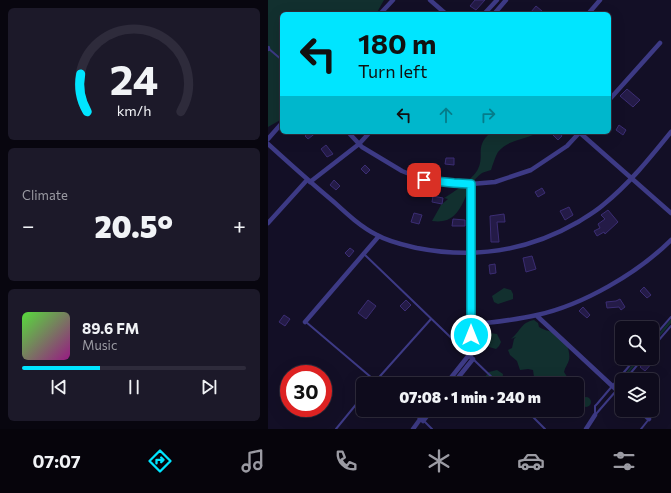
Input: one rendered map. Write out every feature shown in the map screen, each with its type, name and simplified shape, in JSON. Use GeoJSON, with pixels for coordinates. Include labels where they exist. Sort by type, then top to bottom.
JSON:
{"type":"FeatureCollection","features":[{"type":"Feature","properties":{"kind":"street"},"geometry":{"type":"LineString","coordinates":[[383,12],[393,0]]}},
{"type":"Feature","properties":{"kind":"street"},"geometry":{"type":"LineString","coordinates":[[430,0],[444,12]]}},
{"type":"Feature","properties":{"kind":"street"},"geometry":{"type":"LineString","coordinates":[[486,12],[497,0]]}},
{"type":"Feature","properties":{"kind":"street"},"geometry":{"type":"LineString","coordinates":[[496,12],[506,0]]}},
{"type":"Feature","properties":{"kind":"street"},"geometry":{"type":"LineString","coordinates":[[590,12],[600,0]]}},
{"type":"Feature","properties":{"kind":"street"},"geometry":{"type":"LineString","coordinates":[[611,98],[660,43]]}},
{"type":"Feature","properties":{"kind":"street"},"geometry":{"type":"LineString","coordinates":[[268,139],[280,125]]}},
{"type":"Feature","properties":{"kind":"street"},"geometry":{"type":"LineString","coordinates":[[268,144],[309,181],[363,226],[379,236],[405,245],[432,251],[457,254],[494,251],[519,246],[531,243],[567,228],[602,206],[632,179],[671,132]]}},
{"type":"Feature","properties":{"kind":"street"},"geometry":{"type":"LineString","coordinates":[[350,134],[358,144],[382,160],[424,180],[471,184],[494,182],[531,170],[567,146],[578,134]]}},
{"type":"Feature","properties":{"kind":"street"},"geometry":{"type":"LineString","coordinates":[[268,223],[309,181],[358,144],[368,134]]}},
{"type":"Feature","properties":{"kind":"street"},"geometry":{"type":"LineString","coordinates":[[582,134],[671,213]]}},
{"type":"Feature","properties":{"kind":"street"},"geometry":{"type":"LineString","coordinates":[[458,377],[471,357],[471,184]]}},
{"type":"Feature","properties":{"kind":"street"},"geometry":{"type":"LineString","coordinates":[[305,322],[379,236]]}},
{"type":"Feature","properties":{"kind":"street"},"geometry":{"type":"LineString","coordinates":[[471,325],[537,316],[560,309],[590,296],[624,277],[644,263],[671,240]]}},
{"type":"Feature","properties":{"kind":"street"},"geometry":{"type":"LineString","coordinates":[[537,316],[615,388]]}},
{"type":"Feature","properties":{"kind":"street"},"geometry":{"type":"LineString","coordinates":[[452,377],[471,357]]}},
{"type":"Feature","properties":{"kind":"street"},"geometry":{"type":"LineString","coordinates":[[586,429],[596,415]]}},
{"type":"Feature","properties":{"kind":"street"},"geometry":{"type":"LineString","coordinates":[[413,429],[423,417]]}},
{"type":"Feature","properties":{"kind":"lane"},"geometry":{"type":"LineString","coordinates":[[268,49],[280,58]]}},
{"type":"Feature","properties":{"kind":"lane"},"geometry":{"type":"LineString","coordinates":[[364,254],[492,377]]}},
{"type":"Feature","properties":{"kind":"lane"},"geometry":{"type":"LineString","coordinates":[[659,331],[671,316]]}},
{"type":"Feature","properties":{"kind":"lane"},"geometry":{"type":"LineString","coordinates":[[380,377],[431,319]]}},
{"type":"Feature","properties":{"kind":"lane"},"geometry":{"type":"LineString","coordinates":[[305,322],[371,377]]}},
{"type":"Feature","properties":{"kind":"lane"},"geometry":{"type":"LineString","coordinates":[[659,340],[671,326]]}},
{"type":"Feature","properties":{"kind":"lane"},"geometry":{"type":"LineString","coordinates":[[596,415],[595,406],[630,365]]}},
{"type":"Feature","properties":{"kind":"lane"},"geometry":{"type":"LineString","coordinates":[[631,373],[637,365]]}},
{"type":"Feature","properties":{"kind":"lane"},"geometry":{"type":"LineString","coordinates":[[596,415],[615,392]]}},
{"type":"Feature","properties":{"kind":"lane"},"geometry":{"type":"LineString","coordinates":[[336,429],[356,405]]}},
{"type":"Feature","properties":{"kind":"lane"},"geometry":{"type":"LineString","coordinates":[[533,417],[545,429]]}},
{"type":"Feature","properties":{"kind":"lane"},"geometry":{"type":"LineString","coordinates":[[421,419],[432,429]]}},
{"type":"Feature","properties":{"kind":"lane"},"geometry":{"type":"LineString","coordinates":[[640,429],[649,419]]}},
{"type":"Feature","properties":{"kind":"green space"},"geometry":{"type":"Polygon","coordinates":[[[268,0],[384,0],[377,12],[280,12],[280,120],[268,127],[268,0]]]}},
{"type":"Feature","properties":{"kind":"green space"},"geometry":{"type":"Polygon","coordinates":[[[489,134],[536,134],[512,142],[502,148],[497,154],[491,170],[482,173],[475,179],[458,212],[452,218],[443,221],[432,221],[441,205],[448,199],[444,198],[472,177],[478,169],[481,159],[481,146],[489,134]]]}},
{"type":"Feature","properties":{"kind":"green space"},"geometry":{"type":"Polygon","coordinates":[[[504,288],[511,290],[513,299],[498,304],[494,302],[492,296],[504,288]]]}},
{"type":"Feature","properties":{"kind":"green space"},"geometry":{"type":"Polygon","coordinates":[[[671,319],[671,323],[659,337],[659,334],[671,319]]]}},
{"type":"Feature","properties":{"kind":"green space"},"geometry":{"type":"Polygon","coordinates":[[[534,320],[538,323],[539,327],[557,333],[563,337],[568,349],[569,357],[569,361],[564,372],[567,377],[534,377],[533,370],[520,370],[517,361],[510,355],[508,350],[512,348],[516,337],[511,339],[523,325],[534,320]]]}},
{"type":"Feature","properties":{"kind":"green space"},"geometry":{"type":"Polygon","coordinates":[[[490,333],[497,334],[501,342],[496,349],[489,347],[487,337],[490,333]]]}},
{"type":"Feature","properties":{"kind":"green space"},"geometry":{"type":"Polygon","coordinates":[[[632,365],[635,365],[628,373],[626,373],[632,365]]]}},
{"type":"Feature","properties":{"kind":"green space"},"geometry":{"type":"Polygon","coordinates":[[[497,370],[503,374],[502,377],[485,377],[489,372],[497,370]]]}},
{"type":"Feature","properties":{"kind":"green space"},"geometry":{"type":"Polygon","coordinates":[[[584,397],[588,397],[591,400],[590,406],[584,407],[584,397]]]}},
{"type":"Feature","properties":{"kind":"building"},"geometry":{"type":"Polygon","coordinates":[[[475,0],[485,0],[476,10],[470,6],[475,0]]]}},
{"type":"Feature","properties":{"kind":"building"},"geometry":{"type":"Polygon","coordinates":[[[536,6],[542,11],[541,12],[531,12],[536,6]]]}},
{"type":"Feature","properties":{"kind":"building"},"geometry":{"type":"Polygon","coordinates":[[[627,89],[640,100],[633,107],[620,96],[627,89]]]}},
{"type":"Feature","properties":{"kind":"building"},"geometry":{"type":"Polygon","coordinates":[[[619,125],[626,130],[623,135],[616,130],[619,125]]]}},
{"type":"Feature","properties":{"kind":"building"},"geometry":{"type":"Polygon","coordinates":[[[307,134],[314,134],[308,139],[305,136],[307,134]]]}},
{"type":"Feature","properties":{"kind":"building"},"geometry":{"type":"Polygon","coordinates":[[[552,134],[560,134],[562,136],[558,140],[552,134]]]}},
{"type":"Feature","properties":{"kind":"building"},"geometry":{"type":"Polygon","coordinates":[[[326,145],[333,154],[327,157],[321,149],[326,145]]]}},
{"type":"Feature","properties":{"kind":"building"},"geometry":{"type":"Polygon","coordinates":[[[446,158],[454,158],[454,165],[445,164],[446,158]]]}},
{"type":"Feature","properties":{"kind":"building"},"geometry":{"type":"Polygon","coordinates":[[[365,165],[370,170],[366,174],[361,169],[365,165]]]}},
{"type":"Feature","properties":{"kind":"building"},"geometry":{"type":"Polygon","coordinates":[[[334,180],[340,186],[336,190],[330,185],[334,180]]]}},
{"type":"Feature","properties":{"kind":"building"},"geometry":{"type":"Polygon","coordinates":[[[542,188],[545,193],[538,197],[535,192],[542,188]]]}},
{"type":"Feature","properties":{"kind":"building"},"geometry":{"type":"Polygon","coordinates":[[[433,196],[443,198],[442,204],[432,202],[433,196]]]}},
{"type":"Feature","properties":{"kind":"building"},"geometry":{"type":"Polygon","coordinates":[[[569,207],[573,215],[565,220],[560,211],[569,207]]]}},
{"type":"Feature","properties":{"kind":"building"},"geometry":{"type":"Polygon","coordinates":[[[608,210],[618,222],[605,234],[604,232],[597,236],[594,231],[600,228],[598,224],[605,219],[601,215],[608,210]]]}},
{"type":"Feature","properties":{"kind":"building"},"geometry":{"type":"Polygon","coordinates":[[[414,213],[422,215],[419,224],[411,222],[414,213]]]}},
{"type":"Feature","properties":{"kind":"building"},"geometry":{"type":"Polygon","coordinates":[[[504,214],[505,222],[497,222],[499,242],[491,242],[490,216],[504,214]]]}},
{"type":"Feature","properties":{"kind":"building"},"geometry":{"type":"Polygon","coordinates":[[[453,219],[465,220],[465,226],[452,226],[453,219]]]}},
{"type":"Feature","properties":{"kind":"building"},"geometry":{"type":"Polygon","coordinates":[[[350,248],[354,251],[349,257],[345,253],[350,248]]]}},
{"type":"Feature","properties":{"kind":"building"},"geometry":{"type":"Polygon","coordinates":[[[532,256],[536,269],[526,272],[523,258],[532,256]]]}},
{"type":"Feature","properties":{"kind":"building"},"geometry":{"type":"Polygon","coordinates":[[[495,264],[496,273],[490,274],[489,265],[495,264]]]}},
{"type":"Feature","properties":{"kind":"building"},"geometry":{"type":"Polygon","coordinates":[[[644,287],[651,295],[647,298],[640,291],[644,287]]]}},
{"type":"Feature","properties":{"kind":"building"},"geometry":{"type":"Polygon","coordinates":[[[620,299],[625,307],[621,310],[619,307],[607,308],[606,302],[620,299]]]}},
{"type":"Feature","properties":{"kind":"building"},"geometry":{"type":"Polygon","coordinates":[[[368,300],[376,306],[366,319],[358,313],[368,300]]]}},
{"type":"Feature","properties":{"kind":"building"},"geometry":{"type":"Polygon","coordinates":[[[406,300],[411,305],[405,311],[400,306],[406,300]]]}},
{"type":"Feature","properties":{"kind":"building"},"geometry":{"type":"Polygon","coordinates":[[[583,307],[590,315],[587,318],[579,311],[583,307]]]}},
{"type":"Feature","properties":{"kind":"building"},"geometry":{"type":"Polygon","coordinates":[[[284,315],[290,319],[285,326],[279,322],[284,315]]]}},
{"type":"Feature","properties":{"kind":"building"},"geometry":{"type":"Polygon","coordinates":[[[642,365],[650,365],[645,371],[640,367],[642,365]]]}},
{"type":"Feature","properties":{"kind":"route"},"geometry":{"type":"LineString","coordinates":[[424,180],[471,184],[471,335]]}}]}
